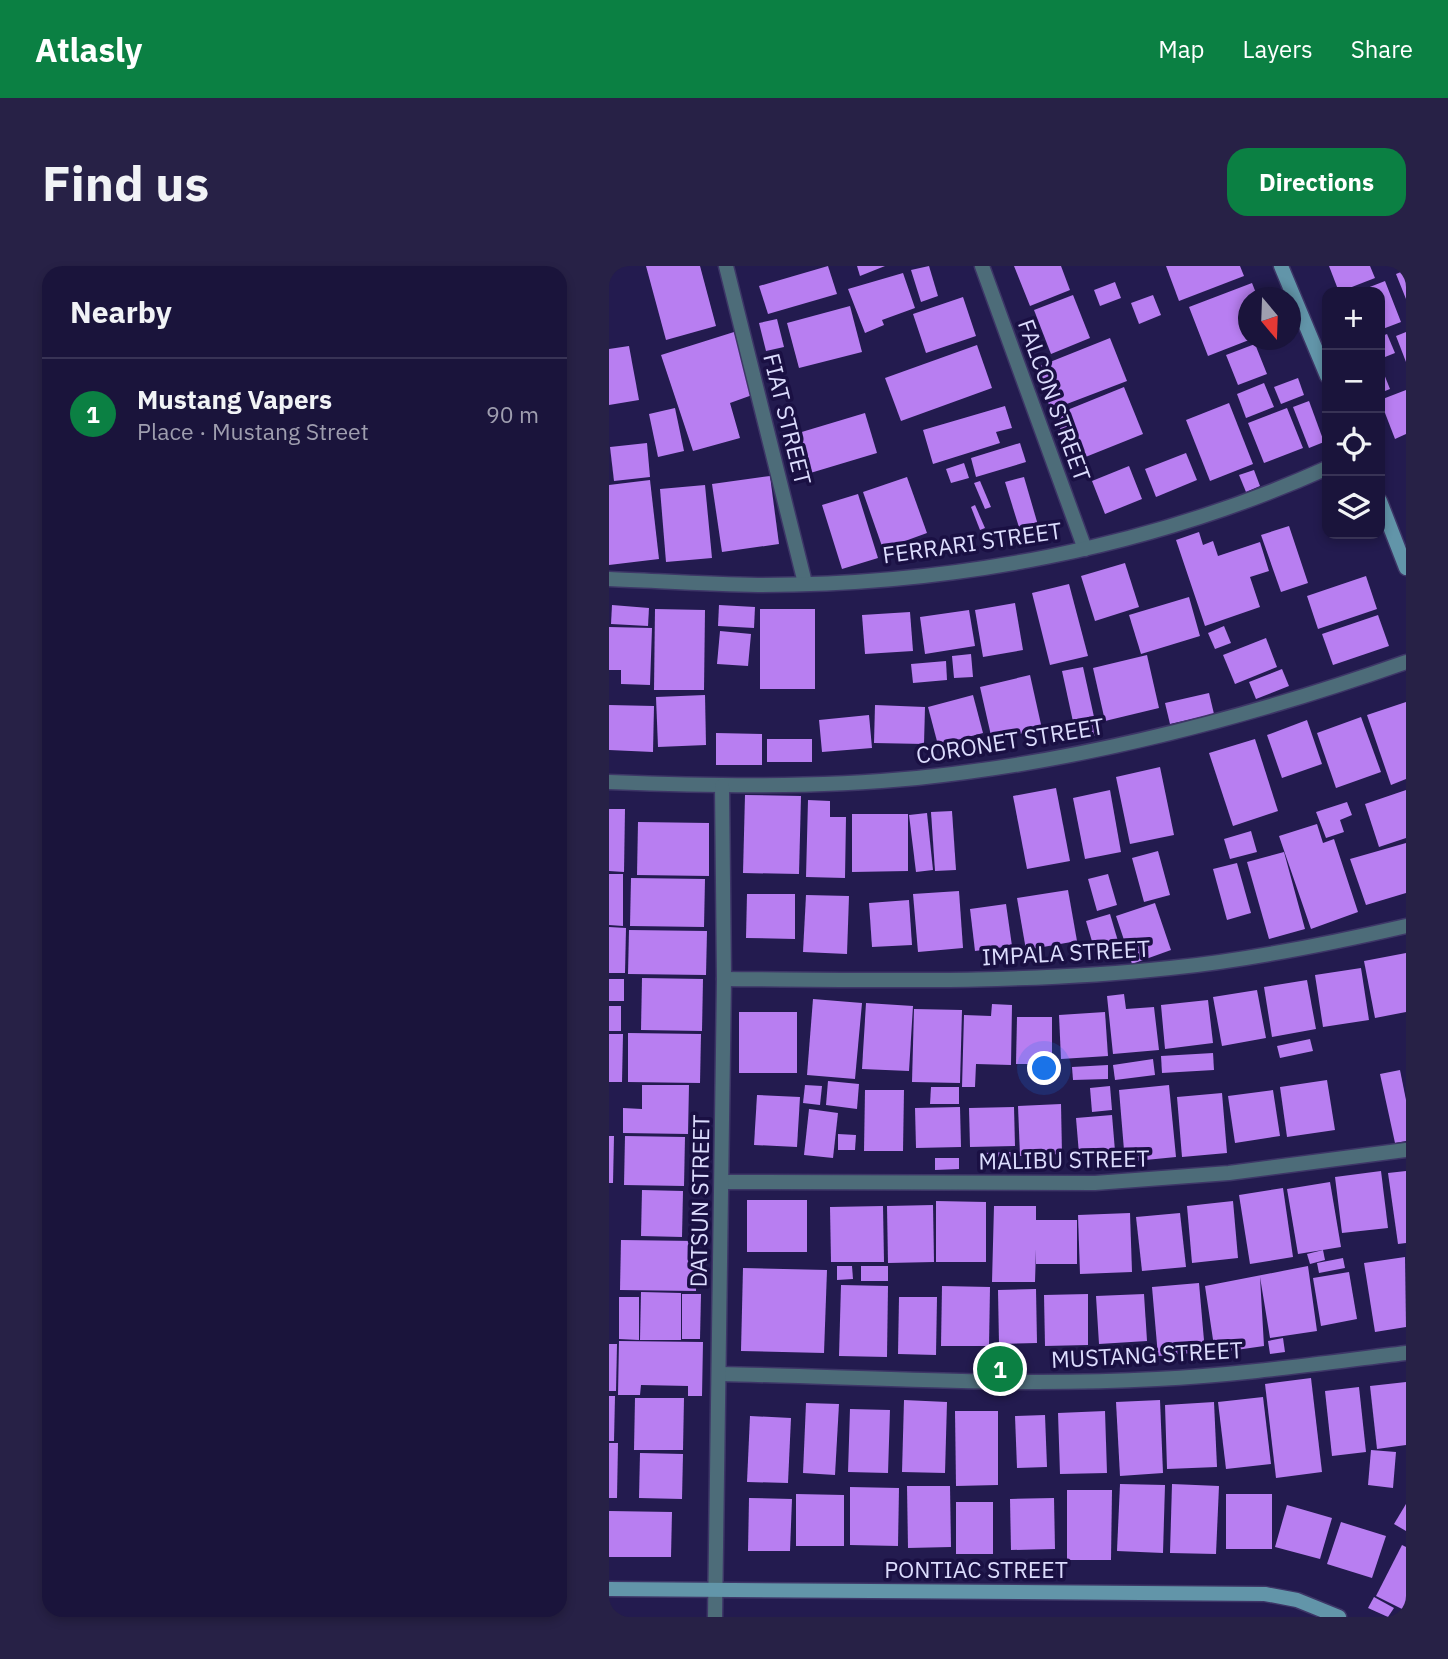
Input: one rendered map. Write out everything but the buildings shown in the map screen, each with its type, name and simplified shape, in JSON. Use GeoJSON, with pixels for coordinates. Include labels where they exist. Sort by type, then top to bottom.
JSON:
{"type":"FeatureCollection","features":[{"type":"Feature","properties":{"kind":"street","name":"FIAT STREET"},"geometry":{"type":"LineString","coordinates":[[726,266],[806,583]]}},
{"type":"Feature","properties":{"kind":"street","name":"FALCON STREET"},"geometry":{"type":"LineString","coordinates":[[982,266],[1085,549]]}},
{"type":"Feature","properties":{"kind":"street"},"geometry":{"type":"LineString","coordinates":[[1281,266],[1322,364]]}},
{"type":"Feature","properties":{"kind":"street","name":"FERRARI STREET"},"geometry":{"type":"LineString","coordinates":[[609,579],[760,585],[950,572],[1028,562],[1216,514],[1322,470]]}},
{"type":"Feature","properties":{"kind":"street"},"geometry":{"type":"LineString","coordinates":[[1385,514],[1406,568]]}},
{"type":"Feature","properties":{"kind":"street","name":"CORONET STREET"},"geometry":{"type":"LineString","coordinates":[[609,782],[722,786],[819,785],[915,778],[1025,764],[1200,726],[1406,662]]}},
{"type":"Feature","properties":{"kind":"street","name":"DATSUN STREET"},"geometry":{"type":"LineString","coordinates":[[715,1617],[724,979],[722,786]]}},
{"type":"Feature","properties":{"kind":"street","name":"IMPALA STREET"},"geometry":{"type":"LineString","coordinates":[[724,979],[971,980],[1095,975],[1241,959],[1406,926]]}},
{"type":"Feature","properties":{"kind":"street","name":"MALIBU STREET"},"geometry":{"type":"LineString","coordinates":[[722,1182],[1095,1183],[1229,1173],[1406,1150]]}},
{"type":"Feature","properties":{"kind":"street","name":"MUSTANG STREET"},"geometry":{"type":"LineString","coordinates":[[720,1374],[1043,1381],[1156,1379],[1266,1371],[1406,1353]]}},
{"type":"Feature","properties":{"kind":"street","name":"PONTIAC STREET"},"geometry":{"type":"LineString","coordinates":[[609,1589],[1265,1594],[1297,1600],[1339,1617]]}},
{"type":"Feature","properties":{"kind":"place","name":"Mustang Vapers"},"geometry":{"type":"Point","coordinates":[1000,1369]}}]}
